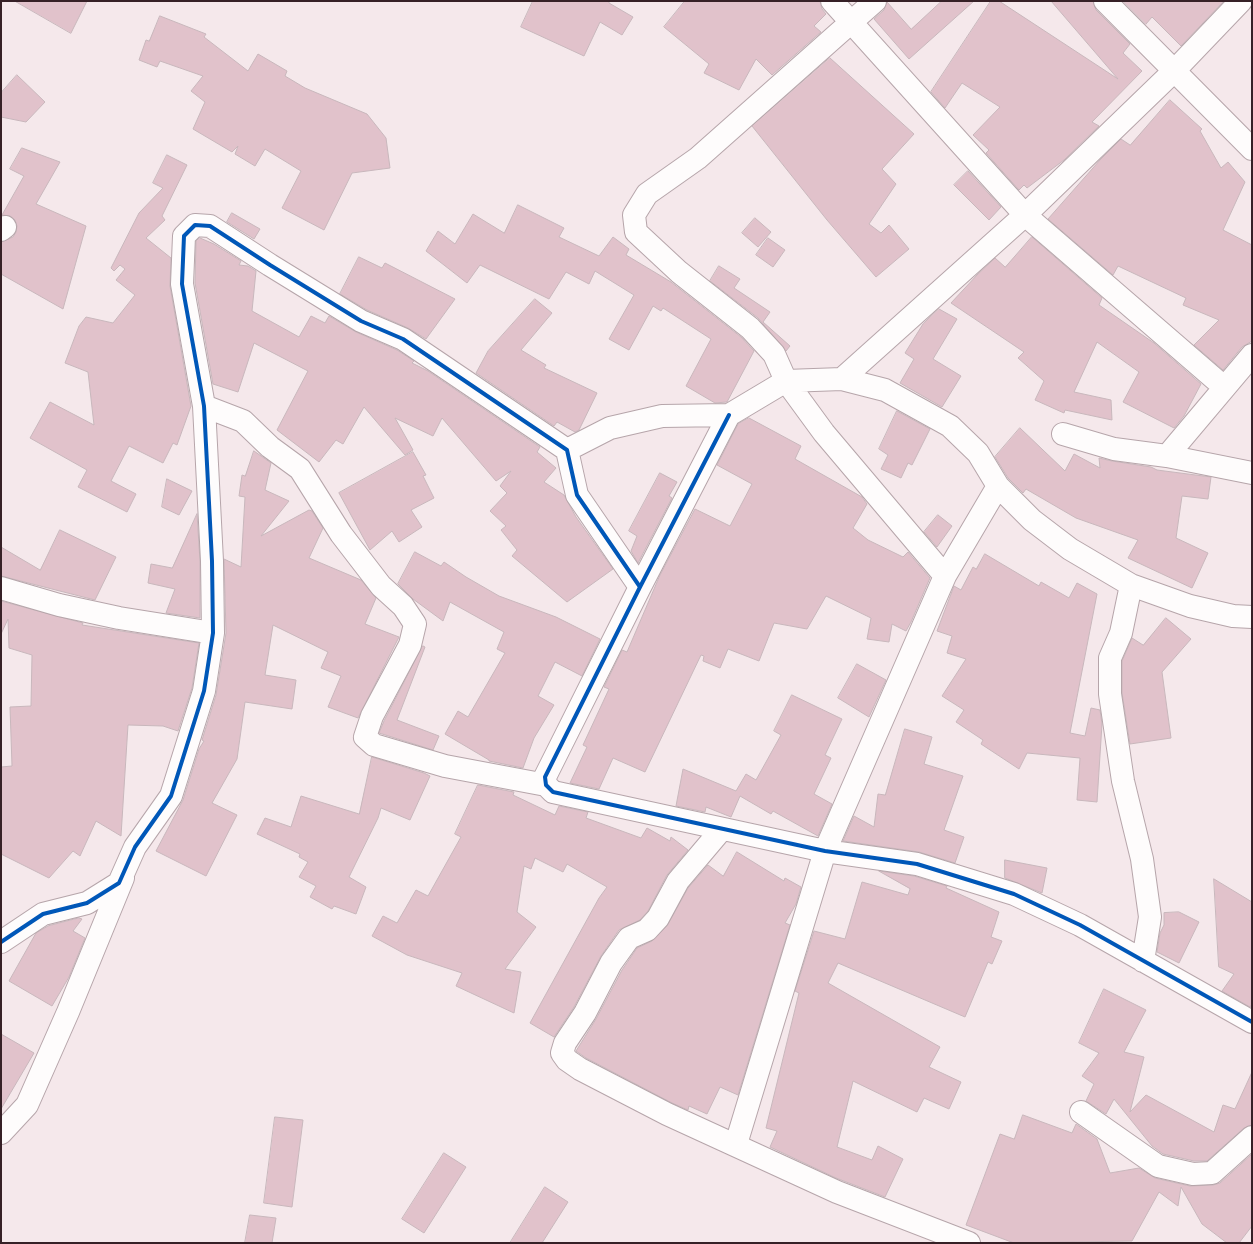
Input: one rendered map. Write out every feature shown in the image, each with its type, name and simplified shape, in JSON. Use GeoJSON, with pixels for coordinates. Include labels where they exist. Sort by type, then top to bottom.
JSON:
{"type":"FeatureCollection","features":[{"type":"Feature","properties":{"kind":"street"},"geometry":{"type":"LineString","coordinates":[[832,1],[1025,215],[1224,387]]}},
{"type":"Feature","properties":{"kind":"street"},"geometry":{"type":"LineString","coordinates":[[875,1],[698,158],[647,194],[634,215],[636,232],[680,272],[750,328],[774,354],[786,381],[824,433],[945,576]]}},
{"type":"Feature","properties":{"kind":"street"},"geometry":{"type":"LineString","coordinates":[[1105,1],[1252,149]]}},
{"type":"Feature","properties":{"kind":"street"},"geometry":{"type":"LineString","coordinates":[[842,379],[1025,215],[1174,71],[1241,1]]}},
{"type":"Feature","properties":{"kind":"street"},"geometry":{"type":"LineString","coordinates":[[1,942],[43,914],[87,903],[119,883],[135,847],[171,796],[204,691],[213,633],[212,561],[204,406],[182,284],[184,236],[194,225],[210,226],[361,321],[403,339],[567,450],[577,495],[640,587]]}},
{"type":"Feature","properties":{"kind":"street"},"geometry":{"type":"LineString","coordinates":[[1167,456],[1252,355]]}},
{"type":"Feature","properties":{"kind":"street"},"geometry":{"type":"LineString","coordinates":[[567,450],[610,428],[662,416],[729,415],[786,381],[842,379],[884,390],[950,426],[978,453],[998,486],[1032,520],[1058,539],[1131,585],[1190,606],[1233,616],[1252,617]]}},
{"type":"Feature","properties":{"kind":"street"},"geometry":{"type":"LineString","coordinates":[[204,406],[243,421],[270,447],[300,469],[341,534],[381,586],[403,606],[415,624],[410,645],[372,716],[366,737],[374,745],[445,766],[546,785],[553,792],[825,851],[918,864],[1014,894],[1080,925],[1252,1022]]}},
{"type":"Feature","properties":{"kind":"street"},"geometry":{"type":"LineString","coordinates":[[546,785],[545,777],[640,587],[729,415]]}},
{"type":"Feature","properties":{"kind":"street"},"geometry":{"type":"LineString","coordinates":[[1063,434],[1114,449],[1167,456],[1252,473]]}},
{"type":"Feature","properties":{"kind":"street"},"geometry":{"type":"LineString","coordinates":[[736,1144],[825,851],[945,576],[998,486]]}},
{"type":"Feature","properties":{"kind":"street"},"geometry":{"type":"LineString","coordinates":[[1131,585],[1121,633],[1110,658],[1110,694],[1123,782],[1142,859],[1150,917],[1143,961]]}},
{"type":"Feature","properties":{"kind":"street"},"geometry":{"type":"LineString","coordinates":[[1,588],[66,607],[119,618],[213,633]]}},
{"type":"Feature","properties":{"kind":"street"},"geometry":{"type":"LineString","coordinates":[[722,828],[678,881],[658,918],[646,930],[629,938],[611,963],[585,1013],[565,1043],[562,1053],[567,1060],[576,1066],[667,1114],[736,1144],[837,1192],[969,1243]]}},
{"type":"Feature","properties":{"kind":"street"},"geometry":{"type":"LineString","coordinates":[[1,1133],[27,1105],[68,1012],[135,847]]}},
{"type":"Feature","properties":{"kind":"street"},"geometry":{"type":"LineString","coordinates":[[1081,1112],[1158,1166],[1193,1174],[1212,1173],[1252,1137]]}},
{"type":"Feature","properties":{"kind":"building"},"geometry":{"type":"Polygon","coordinates":[[[15,1],[87,1],[71,33],[15,1]]]}},
{"type":"Feature","properties":{"kind":"building"},"geometry":{"type":"Polygon","coordinates":[[[533,1],[609,1],[609,3],[633,17],[622,35],[600,22],[584,56],[521,27],[533,1]]]}},
{"type":"Feature","properties":{"kind":"building"},"geometry":{"type":"Polygon","coordinates":[[[685,1],[820,1],[822,9],[826,14],[814,26],[821,32],[772,75],[756,59],[739,90],[704,73],[709,64],[664,27],[685,1]]]}},
{"type":"Feature","properties":{"kind":"building"},"geometry":{"type":"Polygon","coordinates":[[[942,1],[974,1],[909,59],[874,19],[884,10],[887,2],[911,29],[942,1]]]}},
{"type":"Feature","properties":{"kind":"building"},"geometry":{"type":"Polygon","coordinates":[[[991,1],[999,1],[1118,79],[1051,1],[1093,1],[1096,10],[1130,44],[1123,53],[1142,71],[1092,122],[1099,126],[1064,160],[1027,188],[1024,185],[1019,190],[986,153],[989,150],[973,135],[1000,107],[962,83],[945,108],[931,92],[991,1]]]}},
{"type":"Feature","properties":{"kind":"building"},"geometry":{"type":"Polygon","coordinates":[[[1123,1],[1224,1],[1181,46],[1152,17],[1146,24],[1123,1]]]}},
{"type":"Feature","properties":{"kind":"building"},"geometry":{"type":"Polygon","coordinates":[[[160,16],[206,34],[204,37],[248,71],[258,54],[287,71],[285,76],[305,88],[367,114],[386,138],[390,168],[352,173],[324,230],[282,208],[301,171],[265,149],[255,166],[235,154],[238,146],[232,152],[193,129],[205,102],[191,91],[203,76],[160,61],[157,67],[139,60],[146,40],[149,41],[160,16]]]}},
{"type":"Feature","properties":{"kind":"building"},"geometry":{"type":"Polygon","coordinates":[[[830,58],[914,134],[882,169],[896,184],[869,224],[881,233],[889,225],[909,249],[876,277],[827,220],[752,126],[830,58]]]}},
{"type":"Feature","properties":{"kind":"building"},"geometry":{"type":"Polygon","coordinates":[[[17,75],[45,102],[26,122],[1,117],[1,93],[17,75]]]}},
{"type":"Feature","properties":{"kind":"building"},"geometry":{"type":"Polygon","coordinates":[[[1170,100],[1202,129],[1200,131],[1221,168],[1228,162],[1245,182],[1223,230],[1252,245],[1252,341],[1242,347],[1223,370],[1194,345],[1219,320],[1183,305],[1186,298],[1118,266],[1113,275],[1048,219],[1100,160],[1121,139],[1130,145],[1170,100]]]}},
{"type":"Feature","properties":{"kind":"building"},"geometry":{"type":"Polygon","coordinates":[[[22,148],[60,162],[36,204],[86,226],[63,309],[1,274],[1,242],[13,237],[17,226],[15,220],[10,216],[2,215],[24,176],[10,169],[22,148]]]}},
{"type":"Feature","properties":{"kind":"building"},"geometry":{"type":"Polygon","coordinates":[[[167,155],[187,165],[162,216],[165,220],[146,238],[171,258],[170,286],[191,406],[177,445],[173,443],[163,463],[129,446],[111,481],[136,494],[127,512],[78,487],[87,470],[30,438],[50,402],[94,425],[88,372],[65,363],[79,326],[86,317],[113,323],[135,295],[116,280],[125,269],[120,265],[114,271],[111,268],[139,213],[163,188],[153,183],[167,155]]]}},
{"type":"Feature","properties":{"kind":"building"},"geometry":{"type":"Polygon","coordinates":[[[968,171],[1001,207],[989,220],[954,185],[968,171]]]}},
{"type":"Feature","properties":{"kind":"building"},"geometry":{"type":"Polygon","coordinates":[[[518,205],[564,228],[559,237],[599,256],[613,237],[629,249],[626,255],[671,282],[741,337],[754,351],[727,402],[715,403],[686,386],[711,339],[663,308],[661,311],[653,306],[629,350],[609,339],[634,295],[595,271],[589,284],[566,272],[549,299],[480,265],[467,283],[426,251],[438,231],[455,244],[473,214],[504,233],[518,205]]]}},
{"type":"Feature","properties":{"kind":"building"},"geometry":{"type":"Polygon","coordinates":[[[232,213],[260,229],[254,239],[227,222],[232,213]]]}},
{"type":"Feature","properties":{"kind":"building"},"geometry":{"type":"Polygon","coordinates":[[[755,218],[771,232],[758,247],[742,233],[755,218]]]}},
{"type":"Feature","properties":{"kind":"building"},"geometry":{"type":"Polygon","coordinates":[[[1032,237],[1102,298],[1099,305],[1154,343],[1201,384],[1184,416],[1174,428],[1123,402],[1139,372],[1097,342],[1074,392],[1111,400],[1112,420],[1065,410],[1064,413],[1035,400],[1044,381],[1018,358],[1024,352],[951,303],[995,258],[1005,267],[1032,237]]]}},
{"type":"Feature","properties":{"kind":"building"},"geometry":{"type":"Polygon","coordinates":[[[200,238],[214,244],[241,261],[239,265],[248,266],[256,271],[252,311],[299,337],[311,316],[325,323],[329,316],[356,332],[397,350],[414,361],[412,363],[428,371],[540,447],[537,452],[556,468],[544,482],[564,495],[576,517],[613,569],[567,602],[512,556],[517,550],[501,530],[506,526],[490,511],[507,493],[500,486],[511,471],[496,481],[442,418],[433,436],[395,418],[413,450],[405,455],[364,407],[343,444],[336,440],[319,462],[277,430],[308,371],[254,343],[238,392],[213,384],[195,283],[196,241],[200,238]]]}},
{"type":"Feature","properties":{"kind":"building"},"geometry":{"type":"Polygon","coordinates":[[[768,238],[785,250],[773,267],[756,255],[768,238]]]}},
{"type":"Feature","properties":{"kind":"building"},"geometry":{"type":"Polygon","coordinates":[[[359,257],[382,268],[385,263],[455,299],[426,339],[408,328],[367,310],[340,294],[359,257]]]}},
{"type":"Feature","properties":{"kind":"building"},"geometry":{"type":"Polygon","coordinates":[[[719,266],[740,279],[734,288],[770,312],[763,322],[790,346],[786,351],[758,318],[710,281],[719,266]]]}},
{"type":"Feature","properties":{"kind":"building"},"geometry":{"type":"Polygon","coordinates":[[[535,299],[552,313],[521,350],[546,365],[544,368],[597,393],[579,430],[575,432],[557,422],[554,426],[476,373],[488,351],[535,299]]]}},
{"type":"Feature","properties":{"kind":"building"},"geometry":{"type":"Polygon","coordinates":[[[939,309],[957,319],[933,359],[961,376],[942,407],[900,383],[914,359],[905,353],[923,324],[939,309]]]}},
{"type":"Feature","properties":{"kind":"building"},"geometry":{"type":"Polygon","coordinates":[[[897,411],[930,429],[912,465],[908,463],[901,478],[881,469],[888,455],[879,449],[897,411]]]}},
{"type":"Feature","properties":{"kind":"building"},"geometry":{"type":"Polygon","coordinates":[[[749,418],[801,446],[795,459],[862,497],[867,504],[853,528],[868,540],[903,557],[908,552],[930,578],[911,622],[906,631],[892,624],[889,642],[867,639],[871,618],[826,596],[807,629],[774,623],[759,661],[728,649],[720,668],[703,661],[704,656],[701,655],[645,772],[613,758],[599,789],[570,783],[587,747],[583,745],[609,689],[604,687],[622,650],[627,652],[660,575],[695,509],[730,526],[752,484],[717,465],[738,424],[749,418]]]}},
{"type":"Feature","properties":{"kind":"building"},"geometry":{"type":"Polygon","coordinates":[[[1020,428],[1065,471],[1074,454],[1100,468],[1099,458],[1151,467],[1157,470],[1211,477],[1208,499],[1182,496],[1176,538],[1208,553],[1192,588],[1128,558],[1138,540],[1076,518],[1026,489],[1023,493],[1008,478],[995,457],[1020,428]]]}},
{"type":"Feature","properties":{"kind":"building"},"geometry":{"type":"Polygon","coordinates":[[[254,451],[271,463],[265,490],[289,501],[261,536],[309,510],[312,511],[323,528],[309,558],[361,580],[376,598],[365,624],[399,637],[358,718],[328,707],[341,676],[321,668],[328,652],[273,625],[265,675],[296,680],[292,709],[245,702],[237,759],[212,803],[237,815],[206,876],[156,851],[183,800],[199,749],[204,741],[202,740],[216,695],[226,633],[224,559],[241,567],[245,497],[239,496],[242,475],[245,476],[254,451]]]}},
{"type":"Feature","properties":{"kind":"building"},"geometry":{"type":"Polygon","coordinates":[[[413,452],[426,475],[423,476],[434,498],[411,510],[422,527],[399,542],[392,531],[370,550],[339,493],[413,452]]]}},
{"type":"Feature","properties":{"kind":"building"},"geometry":{"type":"Polygon","coordinates":[[[660,473],[677,482],[669,496],[672,498],[638,563],[631,551],[637,536],[629,531],[660,473]]]}},
{"type":"Feature","properties":{"kind":"building"},"geometry":{"type":"Polygon","coordinates":[[[167,479],[192,491],[179,515],[162,507],[167,479]]]}},
{"type":"Feature","properties":{"kind":"building"},"geometry":{"type":"Polygon","coordinates":[[[197,514],[200,561],[200,618],[166,613],[175,589],[148,583],[151,564],[172,568],[197,514]]]}},
{"type":"Feature","properties":{"kind":"building"},"geometry":{"type":"Polygon","coordinates":[[[938,515],[952,526],[937,547],[924,532],[938,515]]]}},
{"type":"Feature","properties":{"kind":"building"},"geometry":{"type":"Polygon","coordinates":[[[60,530],[116,557],[95,600],[1,576],[1,547],[40,570],[60,530]]]}},
{"type":"Feature","properties":{"kind":"building"},"geometry":{"type":"Polygon","coordinates":[[[415,552],[441,566],[444,562],[499,596],[556,617],[600,639],[582,676],[555,662],[538,696],[554,705],[534,738],[523,768],[489,761],[445,734],[458,711],[468,717],[505,653],[497,649],[504,632],[450,602],[443,621],[413,599],[398,584],[415,552]]]}},
{"type":"Feature","properties":{"kind":"building"},"geometry":{"type":"Polygon","coordinates":[[[985,554],[1039,586],[1041,582],[1069,598],[1077,583],[1097,594],[1070,733],[1085,736],[1091,708],[1100,710],[1102,724],[1097,802],[1077,800],[1080,758],[1027,753],[1019,769],[981,744],[983,740],[956,722],[964,710],[942,696],[966,659],[947,653],[952,636],[937,631],[954,586],[961,590],[973,567],[976,569],[985,554]]]}},
{"type":"Feature","properties":{"kind":"building"},"geometry":{"type":"Polygon","coordinates":[[[1,601],[83,623],[82,625],[199,643],[192,688],[178,731],[163,726],[128,725],[121,836],[96,821],[80,856],[73,851],[49,878],[1,854],[1,767],[12,766],[10,707],[31,706],[32,655],[9,648],[8,619],[1,634],[1,601]]]}},
{"type":"Feature","properties":{"kind":"building"},"geometry":{"type":"Polygon","coordinates":[[[1166,618],[1191,639],[1162,672],[1171,738],[1130,744],[1122,693],[1122,661],[1132,638],[1143,645],[1166,618]]]}},
{"type":"Feature","properties":{"kind":"building"},"geometry":{"type":"Polygon","coordinates":[[[423,646],[425,647],[397,720],[439,736],[433,750],[379,733],[423,646]]]}},
{"type":"Feature","properties":{"kind":"building"},"geometry":{"type":"Polygon","coordinates":[[[857,664],[886,680],[869,717],[838,698],[857,664]]]}},
{"type":"Feature","properties":{"kind":"building"},"geometry":{"type":"Polygon","coordinates":[[[792,695],[842,719],[825,755],[831,758],[814,794],[832,804],[818,836],[773,811],[771,814],[740,796],[731,817],[706,807],[705,812],[676,806],[683,769],[736,791],[746,774],[756,780],[781,735],[774,731],[792,695]]]}},
{"type":"Feature","properties":{"kind":"building"},"geometry":{"type":"Polygon","coordinates":[[[905,729],[932,737],[924,764],[963,776],[944,830],[964,837],[955,863],[919,852],[843,841],[854,816],[874,827],[878,794],[885,795],[905,729]]]}},
{"type":"Feature","properties":{"kind":"building"},"geometry":{"type":"Polygon","coordinates":[[[372,757],[430,776],[410,820],[381,808],[378,818],[349,877],[366,887],[356,914],[334,906],[332,909],[310,897],[316,886],[299,877],[308,862],[299,857],[300,854],[257,834],[265,818],[291,827],[301,796],[359,814],[372,757]]]}},
{"type":"Feature","properties":{"kind":"building"},"geometry":{"type":"Polygon","coordinates":[[[478,785],[514,792],[513,795],[555,815],[559,806],[588,812],[586,818],[641,838],[647,828],[670,841],[671,837],[688,850],[667,875],[648,911],[640,920],[619,930],[601,956],[574,1007],[554,1037],[530,1023],[599,898],[607,887],[567,864],[563,872],[535,858],[531,869],[524,866],[517,912],[536,927],[505,969],[521,972],[514,1013],[456,986],[462,973],[407,955],[372,936],[383,916],[397,923],[416,890],[428,896],[461,837],[455,834],[478,785]]]}},
{"type":"Feature","properties":{"kind":"building"},"geometry":{"type":"Polygon","coordinates":[[[737,852],[784,881],[785,878],[801,887],[796,904],[785,923],[790,925],[738,1095],[720,1087],[707,1114],[689,1106],[688,1110],[672,1103],[586,1058],[576,1051],[596,1019],[622,970],[637,948],[652,941],[667,926],[688,888],[708,865],[723,876],[737,852]]]}},
{"type":"Feature","properties":{"kind":"building"},"geometry":{"type":"Polygon","coordinates":[[[1005,860],[1047,868],[1042,893],[1005,878],[1005,860]]]}},
{"type":"Feature","properties":{"kind":"building"},"geometry":{"type":"Polygon","coordinates":[[[879,871],[914,876],[947,886],[946,888],[999,912],[991,937],[1002,941],[992,964],[988,962],[965,1017],[838,963],[828,983],[940,1047],[929,1067],[961,1082],[949,1109],[924,1098],[917,1112],[853,1081],[837,1147],[872,1160],[878,1146],[903,1159],[885,1197],[836,1178],[770,1147],[777,1131],[766,1128],[799,993],[795,991],[814,931],[845,939],[862,882],[908,895],[910,889],[879,871]]]}},
{"type":"Feature","properties":{"kind":"building"},"geometry":{"type":"Polygon","coordinates":[[[1214,879],[1252,902],[1252,1004],[1250,1007],[1222,991],[1234,974],[1219,967],[1214,879]]]}},
{"type":"Feature","properties":{"kind":"building"},"geometry":{"type":"Polygon","coordinates":[[[1179,912],[1199,922],[1179,963],[1157,952],[1160,933],[1164,925],[1164,913],[1179,912]]]}},
{"type":"Feature","properties":{"kind":"building"},"geometry":{"type":"Polygon","coordinates":[[[79,918],[82,919],[73,931],[85,938],[69,977],[52,1006],[9,981],[36,933],[48,926],[79,918]]]}},
{"type":"Feature","properties":{"kind":"building"},"geometry":{"type":"Polygon","coordinates":[[[1104,989],[1146,1010],[1124,1052],[1144,1057],[1130,1112],[1146,1095],[1214,1132],[1223,1105],[1235,1109],[1252,1072],[1252,1125],[1244,1128],[1207,1161],[1194,1161],[1163,1154],[1152,1146],[1114,1099],[1106,1114],[1086,1101],[1094,1084],[1082,1076],[1099,1053],[1079,1043],[1104,989]]]}},
{"type":"Feature","properties":{"kind":"building"},"geometry":{"type":"Polygon","coordinates":[[[1,1034],[34,1053],[1,1109],[1,1034]]]}},
{"type":"Feature","properties":{"kind":"building"},"geometry":{"type":"Polygon","coordinates":[[[1023,1115],[1072,1133],[1076,1124],[1097,1139],[1110,1173],[1139,1168],[1155,1178],[1190,1186],[1213,1185],[1220,1183],[1252,1154],[1252,1226],[1239,1243],[1227,1243],[1202,1224],[1181,1187],[1178,1206],[1159,1192],[1132,1241],[1014,1243],[966,1225],[1000,1134],[1014,1139],[1023,1115]]]}},
{"type":"Feature","properties":{"kind":"building"},"geometry":{"type":"Polygon","coordinates":[[[275,1117],[303,1120],[292,1207],[264,1203],[275,1117]]]}},
{"type":"Feature","properties":{"kind":"building"},"geometry":{"type":"Polygon","coordinates":[[[444,1153],[466,1167],[424,1233],[402,1219],[444,1153]]]}},
{"type":"Feature","properties":{"kind":"building"},"geometry":{"type":"Polygon","coordinates":[[[545,1187],[568,1202],[542,1243],[510,1243],[545,1187]]]}},
{"type":"Feature","properties":{"kind":"building"},"geometry":{"type":"Polygon","coordinates":[[[250,1215],[276,1218],[272,1243],[245,1243],[250,1215]]]}},
{"type":"Feature","properties":{"kind":"cycle path"},"geometry":{"type":"LineString","coordinates":[[1,942],[43,914],[87,903],[119,883],[135,847],[171,796],[204,691],[213,633],[212,561],[204,406],[182,284],[184,236],[195,225],[210,226],[361,321],[403,339],[567,450],[577,495],[640,587]]}},
{"type":"Feature","properties":{"kind":"cycle path"},"geometry":{"type":"LineString","coordinates":[[729,415],[640,587],[545,777],[546,785],[553,792],[825,851],[917,864],[1014,894],[1080,925],[1252,1022]]}}]}
